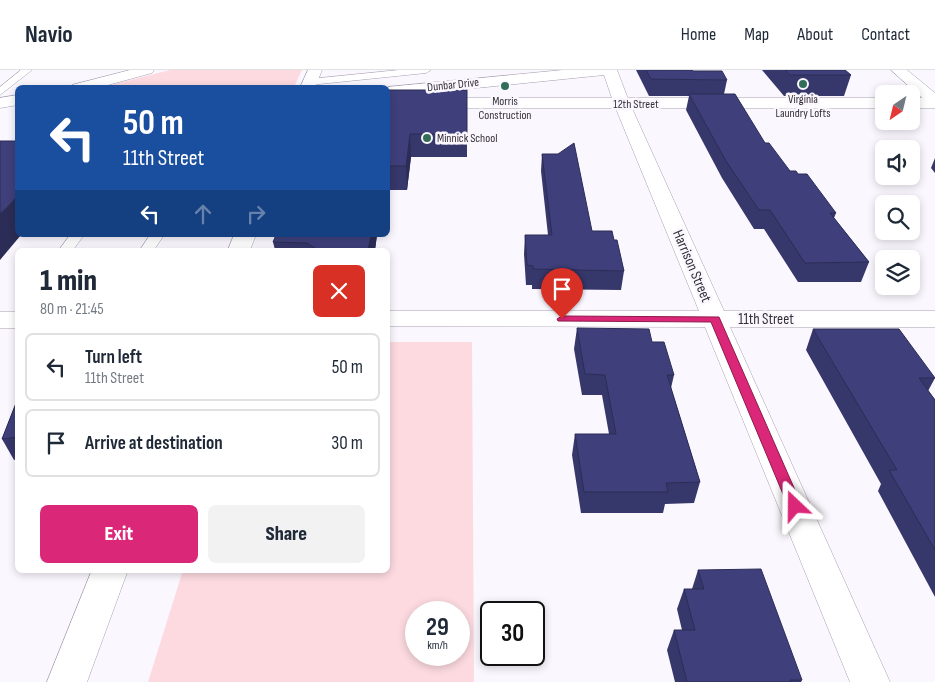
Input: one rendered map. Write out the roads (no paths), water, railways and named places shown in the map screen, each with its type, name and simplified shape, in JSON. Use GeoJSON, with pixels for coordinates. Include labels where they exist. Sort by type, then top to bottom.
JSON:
{"type":"FeatureCollection","features":[{"type":"Feature","properties":{"kind":"street"},"geometry":{"type":"LineString","coordinates":[[88,85],[147,70]]}},
{"type":"Feature","properties":{"kind":"street","name":"Dunbar Drive"},"geometry":{"type":"LineString","coordinates":[[390,92],[609,70]]}},
{"type":"Feature","properties":{"kind":"street","name":"Harrison Street"},"geometry":{"type":"LineString","coordinates":[[609,70],[870,682]]}},
{"type":"Feature","properties":{"kind":"street"},"geometry":{"type":"LineString","coordinates":[[898,70],[935,102]]}},
{"type":"Feature","properties":{"kind":"street"},"geometry":{"type":"LineString","coordinates":[[0,104],[15,101]]}},
{"type":"Feature","properties":{"kind":"street"},"geometry":{"type":"LineString","coordinates":[[920,103],[935,102]]}},
{"type":"Feature","properties":{"kind":"street","name":"12th Street"},"geometry":{"type":"LineString","coordinates":[[390,104],[875,103]]}},
{"type":"Feature","properties":{"kind":"street"},"geometry":{"type":"LineString","coordinates":[[0,104],[15,104]]}},
{"type":"Feature","properties":{"kind":"street","name":"11th Street"},"geometry":{"type":"LineString","coordinates":[[390,320],[935,319]]}},
{"type":"Feature","properties":{"kind":"street"},"geometry":{"type":"LineString","coordinates":[[0,320],[15,320]]}},
{"type":"Feature","properties":{"kind":"street"},"geometry":{"type":"LineString","coordinates":[[67,682],[109,573]]}},
{"type":"Feature","properties":{"kind":"lane"},"geometry":{"type":"LineString","coordinates":[[0,92],[27,70]]}},
{"type":"Feature","properties":{"kind":"lane"},"geometry":{"type":"LineString","coordinates":[[311,80],[426,70]]}},
{"type":"Feature","properties":{"kind":"lane"},"geometry":{"type":"LineString","coordinates":[[67,248],[76,237]]}},
{"type":"Feature","properties":{"kind":"lane"},"geometry":{"type":"LineString","coordinates":[[148,248],[156,237]]}},
{"type":"Feature","properties":{"kind":"place","name":"Virginia Laundry Lofts"},"geometry":{"type":"Point","coordinates":[803,84]}},
{"type":"Feature","properties":{"kind":"place","name":"Morris Construction"},"geometry":{"type":"Point","coordinates":[505,86]}},
{"type":"Feature","properties":{"kind":"place","name":"Minnick School"},"geometry":{"type":"Point","coordinates":[427,138]}}]}
